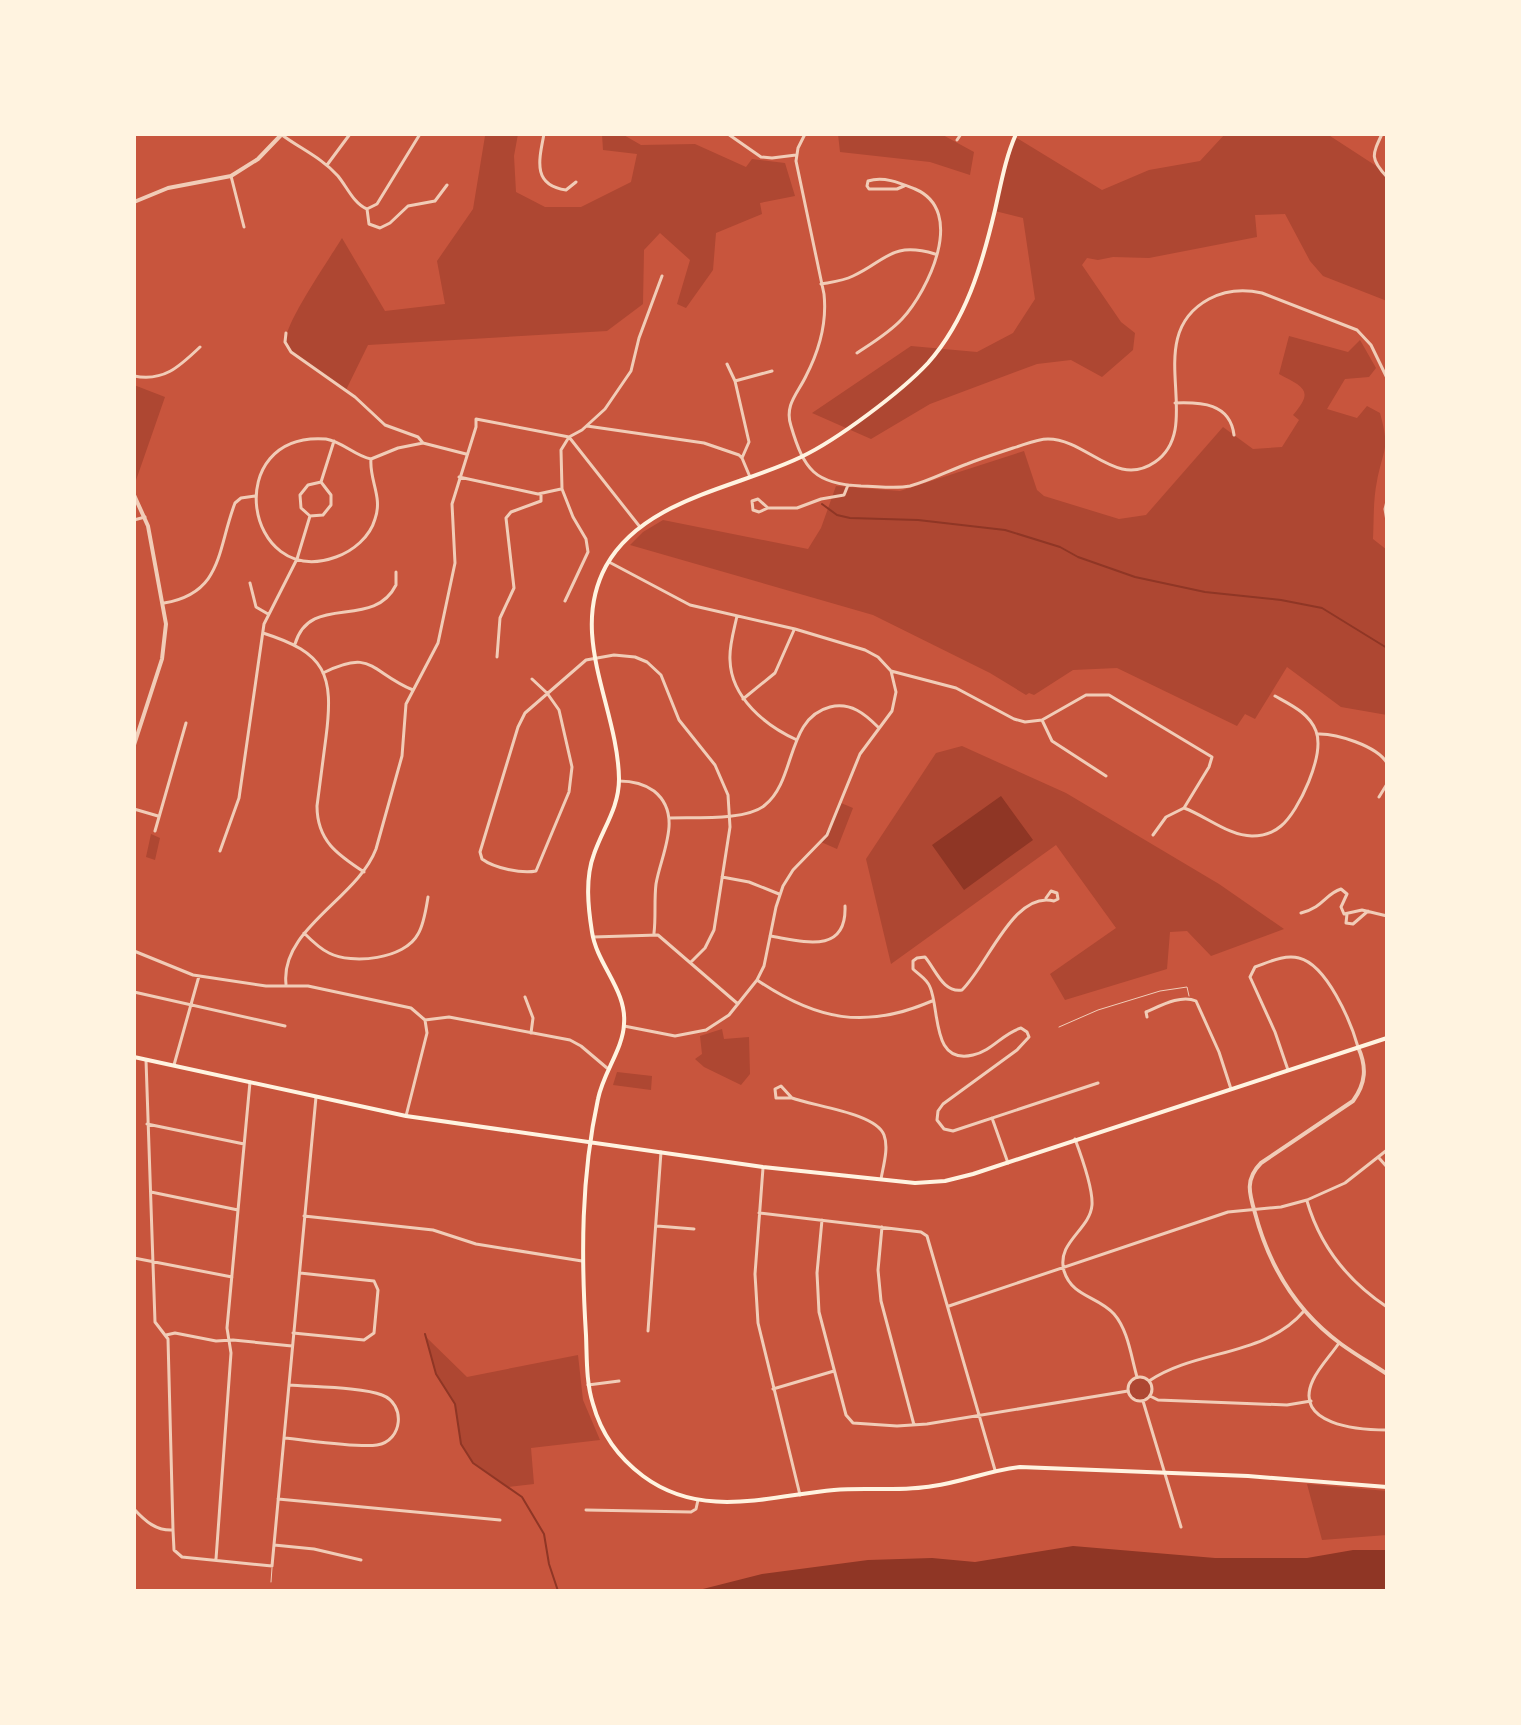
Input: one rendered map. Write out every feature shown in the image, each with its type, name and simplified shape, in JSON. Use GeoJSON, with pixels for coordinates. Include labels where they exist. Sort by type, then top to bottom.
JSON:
{"type":"FeatureCollection","features":[{"type":"Feature","properties":{"kind":"main road"},"geometry":{"type":"LineString","coordinates":[[1016,134],[1003,171],[977,275],[952,330],[933,357],[914,377],[831,440],[804,456],[671,508],[640,527],[609,562],[601,579],[591,629],[619,781],[614,808],[594,851],[588,892],[593,937],[598,954],[618,990],[624,1026],[600,1090],[589,1142],[582,1261],[588,1385],[602,1428],[627,1462],[654,1483],[675,1494],[698,1500],[736,1503],[854,1489],[922,1488],[1020,1467],[1306,1479],[1387,1487]]}},
{"type":"Feature","properties":{"kind":"main road"},"geometry":{"type":"LineString","coordinates":[[134,1057],[406,1116],[763,1167],[915,1183],[945,1181],[1008,1163],[1387,1038]]}},
{"type":"Feature","properties":{"kind":"street"},"geometry":{"type":"LineString","coordinates":[[135,200],[169,188],[231,176],[258,159],[282,134],[327,165],[359,205],[367,209]]}},
{"type":"Feature","properties":{"kind":"street"},"geometry":{"type":"LineString","coordinates":[[327,165],[350,134]]}},
{"type":"Feature","properties":{"kind":"street"},"geometry":{"type":"LineString","coordinates":[[367,209],[377,204],[420,134]]}},
{"type":"Feature","properties":{"kind":"street"},"geometry":{"type":"LineString","coordinates":[[544,134],[539,162],[542,176],[549,185],[564,190],[576,182]]}},
{"type":"Feature","properties":{"kind":"street"},"geometry":{"type":"LineString","coordinates":[[728,134],[761,157],[796,155]]}},
{"type":"Feature","properties":{"kind":"street"},"geometry":{"type":"LineString","coordinates":[[805,134],[796,155],[825,307],[822,336],[789,412],[791,429],[809,468],[821,478],[848,485],[911,485],[970,462],[1050,439],[1085,450],[1113,468],[1139,469],[1157,460],[1170,446],[1174,433],[1174,352],[1182,327],[1204,302],[1236,291],[1262,293],[1357,330],[1371,345],[1387,378]]}},
{"type":"Feature","properties":{"kind":"street"},"geometry":{"type":"LineString","coordinates":[[957,140],[961,134]]}},
{"type":"Feature","properties":{"kind":"street"},"geometry":{"type":"LineString","coordinates":[[1384,135],[1373,155],[1387,177]]}},
{"type":"Feature","properties":{"kind":"street"},"geometry":{"type":"LineString","coordinates":[[231,176],[244,227]]}},
{"type":"Feature","properties":{"kind":"street"},"geometry":{"type":"LineString","coordinates":[[857,353],[909,311],[920,294],[942,235],[937,209],[924,195],[898,181],[872,179],[867,186],[869,189],[897,189],[904,186]]}},
{"type":"Feature","properties":{"kind":"street"},"geometry":{"type":"LineString","coordinates":[[367,209],[369,224],[380,228],[408,206],[435,201],[447,185]]}},
{"type":"Feature","properties":{"kind":"street"},"geometry":{"type":"LineString","coordinates":[[821,284],[851,277],[892,253],[911,250],[935,254]]}},
{"type":"Feature","properties":{"kind":"street"},"geometry":{"type":"LineString","coordinates":[[565,601],[587,556],[586,539],[562,489],[561,450],[569,437],[605,409],[631,371],[639,338],[662,276]]}},
{"type":"Feature","properties":{"kind":"street"},"geometry":{"type":"LineString","coordinates":[[286,333],[286,344],[293,354],[355,397],[385,425],[418,437],[423,443]]}},
{"type":"Feature","properties":{"kind":"street"},"geometry":{"type":"LineString","coordinates":[[134,376],[164,376],[179,367],[200,347]]}},
{"type":"Feature","properties":{"kind":"street"},"geometry":{"type":"LineString","coordinates":[[727,364],[735,381],[749,442],[742,458]]}},
{"type":"Feature","properties":{"kind":"street"},"geometry":{"type":"LineString","coordinates":[[735,381],[772,371]]}},
{"type":"Feature","properties":{"kind":"street"},"geometry":{"type":"LineString","coordinates":[[1175,403],[1200,403],[1220,409],[1231,422],[1234,435]]}},
{"type":"Feature","properties":{"kind":"street"},"geometry":{"type":"LineString","coordinates":[[286,984],[288,963],[304,933],[364,872],[376,849],[402,756],[405,709],[437,649],[455,554],[451,516],[476,419],[569,437],[640,527]]}},
{"type":"Feature","properties":{"kind":"street"},"geometry":{"type":"LineString","coordinates":[[586,426],[704,443],[739,455],[751,478]]}},
{"type":"Feature","properties":{"kind":"street"},"geometry":{"type":"LineString","coordinates":[[371,459],[378,505],[370,531],[352,549],[335,558],[319,561],[297,559],[278,548],[265,534],[256,514],[255,496],[259,476],[280,450],[304,440],[334,441],[371,459],[423,443],[466,454]]}},
{"type":"Feature","properties":{"kind":"street"},"geometry":{"type":"LineString","coordinates":[[321,482],[334,441]]}},
{"type":"Feature","properties":{"kind":"street"},"geometry":{"type":"LineString","coordinates":[[459,477],[541,494],[562,489]]}},
{"type":"Feature","properties":{"kind":"street"},"geometry":{"type":"LineString","coordinates":[[321,482],[331,495],[331,505],[323,515],[310,516],[301,508],[300,495],[308,485],[321,482]]}},
{"type":"Feature","properties":{"kind":"street"},"geometry":{"type":"LineString","coordinates":[[768,508],[797,508],[844,495],[848,485]]}},
{"type":"Feature","properties":{"kind":"street"},"geometry":{"type":"LineString","coordinates":[[497,657],[500,618],[514,588],[505,521],[511,512],[541,501],[541,494]]}},
{"type":"Feature","properties":{"kind":"street"},"geometry":{"type":"LineString","coordinates":[[134,495],[145,517],[164,603],[166,633],[162,659],[134,745]]}},
{"type":"Feature","properties":{"kind":"street"},"geometry":{"type":"LineString","coordinates":[[164,603],[192,595],[207,583],[214,571],[235,503],[239,499],[255,496]]}},
{"type":"Feature","properties":{"kind":"street"},"geometry":{"type":"LineString","coordinates":[[1387,501],[1387,521]]}},
{"type":"Feature","properties":{"kind":"street"},"geometry":{"type":"LineString","coordinates":[[220,851],[239,798],[262,632],[297,559],[310,516]]}},
{"type":"Feature","properties":{"kind":"street"},"geometry":{"type":"LineString","coordinates":[[134,520],[145,517]]}},
{"type":"Feature","properties":{"kind":"street"},"geometry":{"type":"LineString","coordinates":[[609,562],[690,605],[795,629],[865,650],[878,657],[891,671],[896,692],[889,716],[860,754],[827,835],[793,870],[779,894],[764,966],[738,1004],[720,1022],[696,1034],[675,1036],[624,1026]]}},
{"type":"Feature","properties":{"kind":"street"},"geometry":{"type":"LineString","coordinates":[[295,644],[300,632],[314,619],[334,613],[368,610],[383,602],[396,585],[396,572]]}},
{"type":"Feature","properties":{"kind":"street"},"geometry":{"type":"LineString","coordinates":[[250,583],[256,607],[268,614]]}},
{"type":"Feature","properties":{"kind":"street"},"geometry":{"type":"LineString","coordinates":[[737,616],[730,663],[735,684],[743,699],[777,731],[797,740]]}},
{"type":"Feature","properties":{"kind":"street"},"geometry":{"type":"LineString","coordinates":[[743,699],[775,673],[795,629]]}},
{"type":"Feature","properties":{"kind":"street"},"geometry":{"type":"LineString","coordinates":[[262,632],[295,644],[312,657],[323,673],[330,702],[317,806],[318,824],[323,838],[333,850],[364,872]]}},
{"type":"Feature","properties":{"kind":"street"},"geometry":{"type":"LineString","coordinates":[[532,679],[547,693],[562,718],[572,776],[569,792],[540,868],[534,873],[486,863],[482,859],[480,852],[525,713],[547,693],[574,668],[586,660],[614,655],[635,657],[657,670],[664,680],[686,731],[720,774],[728,795],[730,815],[712,936],[691,962]]}},
{"type":"Feature","properties":{"kind":"street"},"geometry":{"type":"LineString","coordinates":[[323,673],[345,663],[364,662],[413,690]]}},
{"type":"Feature","properties":{"kind":"street"},"geometry":{"type":"LineString","coordinates":[[891,671],[956,688],[1025,722],[1042,720],[1086,695],[1104,694],[1212,758]]}},
{"type":"Feature","properties":{"kind":"street"},"geometry":{"type":"LineString","coordinates":[[1184,808],[1244,836],[1262,836],[1274,831],[1291,814],[1315,768],[1319,745],[1317,734],[1303,713],[1275,696]]}},
{"type":"Feature","properties":{"kind":"street"},"geometry":{"type":"LineString","coordinates":[[669,818],[730,815],[758,810],[772,798],[797,740],[815,714],[835,706],[857,709],[879,728]]}},
{"type":"Feature","properties":{"kind":"street"},"geometry":{"type":"LineString","coordinates":[[1042,720],[1052,741],[1106,776]]}},
{"type":"Feature","properties":{"kind":"street"},"geometry":{"type":"LineString","coordinates":[[155,831],[186,723]]}},
{"type":"Feature","properties":{"kind":"street"},"geometry":{"type":"LineString","coordinates":[[1317,734],[1327,734],[1373,748],[1387,763]]}},
{"type":"Feature","properties":{"kind":"street"},"geometry":{"type":"LineString","coordinates":[[1153,835],[1166,817],[1184,808],[1212,758],[1218,756]]}},
{"type":"Feature","properties":{"kind":"street"},"geometry":{"type":"LineString","coordinates":[[619,781],[635,782],[652,789],[667,807],[668,837],[655,893],[654,933]]}},
{"type":"Feature","properties":{"kind":"street"},"geometry":{"type":"LineString","coordinates":[[1379,797],[1387,784]]}},
{"type":"Feature","properties":{"kind":"street"},"geometry":{"type":"LineString","coordinates":[[134,809],[158,816]]}},
{"type":"Feature","properties":{"kind":"street"},"geometry":{"type":"LineString","coordinates":[[722,877],[749,882],[779,894]]}},
{"type":"Feature","properties":{"kind":"street"},"geometry":{"type":"LineString","coordinates":[[1301,913],[1318,907],[1341,889],[1347,896],[1341,909],[1347,913],[1368,911],[1387,916]]}},
{"type":"Feature","properties":{"kind":"street"},"geometry":{"type":"LineString","coordinates":[[304,933],[333,955],[361,958],[385,954],[403,948],[416,938],[428,897]]}},
{"type":"Feature","properties":{"kind":"street"},"geometry":{"type":"LineString","coordinates":[[1046,898],[1026,904],[1019,911],[962,990],[954,991],[947,987],[925,957],[915,959],[913,969],[930,985],[939,1030],[951,1054],[964,1057],[975,1055],[1021,1028],[1027,1032],[1028,1039],[943,1104],[937,1117],[942,1127],[950,1131],[1098,1083]]}},
{"type":"Feature","properties":{"kind":"street"},"geometry":{"type":"LineString","coordinates":[[770,936],[809,944],[823,942],[839,930],[845,919],[845,906]]}},
{"type":"Feature","properties":{"kind":"street"},"geometry":{"type":"LineString","coordinates":[[1347,913],[1346,923],[1353,924],[1368,911]]}},
{"type":"Feature","properties":{"kind":"street"},"geometry":{"type":"LineString","coordinates":[[593,937],[654,933],[664,938],[738,1004]]}},
{"type":"Feature","properties":{"kind":"street"},"geometry":{"type":"LineString","coordinates":[[134,951],[199,976],[266,986],[308,986],[411,1008],[425,1020],[427,1033],[406,1116]]}},
{"type":"Feature","properties":{"kind":"street"},"geometry":{"type":"LineString","coordinates":[[1288,1070],[1275,1032],[1250,980],[1253,969],[1292,957],[1304,959],[1314,966],[1346,1012],[1365,1073],[1353,1101],[1256,1167],[1248,1186],[1270,1259],[1285,1286],[1304,1311],[1339,1343],[1387,1374]]}},
{"type":"Feature","properties":{"kind":"street"},"geometry":{"type":"LineString","coordinates":[[174,1065],[199,976]]}},
{"type":"Feature","properties":{"kind":"street"},"geometry":{"type":"LineString","coordinates":[[757,980],[804,1008],[836,1017],[881,1016],[932,1001]]}},
{"type":"Feature","properties":{"kind":"street"},"geometry":{"type":"LineString","coordinates":[[134,992],[285,1026]]}},
{"type":"Feature","properties":{"kind":"street"},"geometry":{"type":"LineString","coordinates":[[525,997],[533,1018],[531,1033]]}},
{"type":"Feature","properties":{"kind":"street"},"geometry":{"type":"LineString","coordinates":[[1147,1017],[1146,1012],[1189,998],[1198,1003],[1231,1089]]}},
{"type":"Feature","properties":{"kind":"street"},"geometry":{"type":"LineString","coordinates":[[425,1020],[449,1017],[577,1043],[607,1068]]}},
{"type":"Feature","properties":{"kind":"street"},"geometry":{"type":"LineString","coordinates":[[146,1060],[155,1322],[166,1335],[173,1530],[177,1554],[182,1557],[272,1566],[316,1097]]}},
{"type":"Feature","properties":{"kind":"street"},"geometry":{"type":"LineString","coordinates":[[216,1559],[231,1353],[227,1328],[250,1082]]}},
{"type":"Feature","properties":{"kind":"street"},"geometry":{"type":"LineString","coordinates":[[792,1098],[860,1117],[879,1128],[885,1136],[886,1145],[881,1179]]}},
{"type":"Feature","properties":{"kind":"street"},"geometry":{"type":"LineString","coordinates":[[992,1118],[1008,1163]]}},
{"type":"Feature","properties":{"kind":"street"},"geometry":{"type":"LineString","coordinates":[[147,1124],[244,1144]]}},
{"type":"Feature","properties":{"kind":"street"},"geometry":{"type":"LineString","coordinates":[[1075,1139],[1092,1204],[1090,1215],[1066,1247],[1063,1266],[1075,1290],[1103,1304],[1118,1319],[1137,1377]]}},
{"type":"Feature","properties":{"kind":"street"},"geometry":{"type":"LineString","coordinates":[[949,1306],[1228,1212],[1307,1200],[1345,1183],[1387,1150]]}},
{"type":"Feature","properties":{"kind":"street"},"geometry":{"type":"LineString","coordinates":[[648,1331],[661,1152]]}},
{"type":"Feature","properties":{"kind":"street"},"geometry":{"type":"LineString","coordinates":[[1378,1157],[1387,1167]]}},
{"type":"Feature","properties":{"kind":"street"},"geometry":{"type":"LineString","coordinates":[[763,1167],[756,1307],[760,1340],[800,1495]]}},
{"type":"Feature","properties":{"kind":"street"},"geometry":{"type":"LineString","coordinates":[[150,1192],[238,1210]]}},
{"type":"Feature","properties":{"kind":"street"},"geometry":{"type":"LineString","coordinates":[[1307,1200],[1320,1235],[1341,1267],[1361,1288],[1387,1307]]}},
{"type":"Feature","properties":{"kind":"street"},"geometry":{"type":"LineString","coordinates":[[759,1213],[921,1232],[930,1240],[995,1470]]}},
{"type":"Feature","properties":{"kind":"street"},"geometry":{"type":"LineString","coordinates":[[304,1216],[433,1230],[484,1246],[582,1261]]}},
{"type":"Feature","properties":{"kind":"street"},"geometry":{"type":"LineString","coordinates":[[822,1220],[817,1295],[821,1325],[847,1418],[857,1424],[914,1425],[1128,1391]]}},
{"type":"Feature","properties":{"kind":"street"},"geometry":{"type":"LineString","coordinates":[[657,1226],[694,1229]]}},
{"type":"Feature","properties":{"kind":"street"},"geometry":{"type":"LineString","coordinates":[[882,1227],[878,1270],[881,1301],[914,1425]]}},
{"type":"Feature","properties":{"kind":"street"},"geometry":{"type":"LineString","coordinates":[[134,1258],[232,1277]]}},
{"type":"Feature","properties":{"kind":"street"},"geometry":{"type":"LineString","coordinates":[[293,1333],[369,1339],[374,1333],[376,1283],[369,1279],[299,1273]]}},
{"type":"Feature","properties":{"kind":"street"},"geometry":{"type":"LineString","coordinates":[[1137,1377],[1149,1381],[1200,1360],[1269,1338],[1286,1329],[1304,1311]]}},
{"type":"Feature","properties":{"kind":"street"},"geometry":{"type":"LineString","coordinates":[[166,1335],[173,1332],[216,1341],[292,1346]]}},
{"type":"Feature","properties":{"kind":"street"},"geometry":{"type":"LineString","coordinates":[[1339,1343],[1311,1386],[1311,1401],[1317,1414],[1333,1424],[1387,1430]]}},
{"type":"Feature","properties":{"kind":"street"},"geometry":{"type":"LineString","coordinates":[[773,1389],[834,1371]]}},
{"type":"Feature","properties":{"kind":"street"},"geometry":{"type":"LineString","coordinates":[[1137,1377],[1129,1382],[1128,1391],[1133,1399],[1143,1401],[1150,1396],[1152,1389],[1149,1381]]}},
{"type":"Feature","properties":{"kind":"street"},"geometry":{"type":"LineString","coordinates":[[588,1385],[619,1381]]}},
{"type":"Feature","properties":{"kind":"street"},"geometry":{"type":"LineString","coordinates":[[284,1438],[378,1445],[394,1435],[399,1420],[394,1404],[381,1394],[289,1385]]}},
{"type":"Feature","properties":{"kind":"street"},"geometry":{"type":"LineString","coordinates":[[1150,1396],[1158,1400],[1287,1405],[1311,1401]]}},
{"type":"Feature","properties":{"kind":"street"},"geometry":{"type":"LineString","coordinates":[[1143,1401],[1181,1527]]}},
{"type":"Feature","properties":{"kind":"street"},"geometry":{"type":"LineString","coordinates":[[278,1499],[500,1520]]}},
{"type":"Feature","properties":{"kind":"street"},"geometry":{"type":"LineString","coordinates":[[586,1510],[691,1512],[696,1509],[698,1500]]}},
{"type":"Feature","properties":{"kind":"street"},"geometry":{"type":"LineString","coordinates":[[134,1509],[151,1525],[173,1530]]}},
{"type":"Feature","properties":{"kind":"street"},"geometry":{"type":"LineString","coordinates":[[274,1545],[314,1549],[361,1560]]}},
{"type":"Feature","properties":{"kind":"lane"},"geometry":{"type":"LineString","coordinates":[[1059,1027],[1098,1010],[1168,988],[1187,987],[1189,998]]}},
{"type":"Feature","properties":{"kind":"lane"},"geometry":{"type":"LineString","coordinates":[[271,1582],[272,1566]]}},
{"type":"Feature","properties":{"kind":"shaded area"},"geometry":{"type":"Polygon","coordinates":[[[480,134],[518,134],[514,156],[516,192],[545,207],[581,207],[631,182],[637,154],[603,150],[602,134],[622,134],[641,145],[695,144],[746,167],[752,159],[785,163],[795,196],[760,203],[762,214],[716,233],[713,270],[686,308],[677,304],[690,260],[660,233],[644,250],[643,304],[607,331],[368,345],[346,390],[290,349],[286,343],[291,323],[342,238],[385,311],[445,304],[437,261],[473,209],[485,136],[480,134]]]}},
{"type":"Feature","properties":{"kind":"shaded area"},"geometry":{"type":"Polygon","coordinates":[[[838,134],[941,134],[974,152],[970,175],[930,162],[840,152],[838,134]]]}},
{"type":"Feature","properties":{"kind":"shaded area"},"geometry":{"type":"Polygon","coordinates":[[[1225,134],[1327,134],[1387,173],[1387,301],[1323,276],[1310,261],[1285,214],[1255,215],[1257,237],[1149,258],[1087,258],[1082,265],[1121,322],[1135,333],[1133,350],[1102,377],[1071,360],[1037,364],[930,404],[871,439],[812,413],[911,346],[977,352],[1013,333],[1035,299],[1023,218],[995,211],[1015,137],[1102,190],[1149,170],[1200,161],[1225,134]]]}},
{"type":"Feature","properties":{"kind":"shaded area"},"geometry":{"type":"Polygon","coordinates":[[[1289,336],[1348,352],[1360,340],[1376,368],[1369,377],[1345,379],[1327,409],[1357,418],[1367,406],[1380,413],[1385,434],[1374,503],[1373,539],[1387,550],[1387,715],[1341,707],[1287,667],[1255,719],[1245,714],[1237,726],[1117,668],[1073,670],[1034,695],[1026,695],[990,673],[873,615],[630,545],[643,532],[663,520],[808,549],[821,528],[836,486],[900,491],[1024,451],[1037,490],[1044,496],[1119,519],[1146,515],[1223,427],[1253,449],[1282,447],[1299,420],[1293,415],[1305,394],[1300,386],[1279,374],[1289,336]]]}},
{"type":"Feature","properties":{"kind":"shaded area"},"geometry":{"type":"Polygon","coordinates":[[[134,385],[165,397],[134,486],[134,385]]]}},
{"type":"Feature","properties":{"kind":"shaded area"},"geometry":{"type":"Polygon","coordinates":[[[962,746],[1066,793],[1219,884],[1284,929],[1211,956],[1187,931],[1170,932],[1167,969],[1065,1000],[1050,974],[1116,928],[1056,845],[891,964],[866,859],[936,753],[962,746]]]}},
{"type":"Feature","properties":{"kind":"shaded area"},"geometry":{"type":"Polygon","coordinates":[[[1001,796],[1033,840],[964,890],[932,845],[1001,796]]]}},
{"type":"Feature","properties":{"kind":"shaded area"},"geometry":{"type":"Polygon","coordinates":[[[841,803],[853,808],[837,849],[821,842],[841,803]]]}},
{"type":"Feature","properties":{"kind":"shaded area"},"geometry":{"type":"Polygon","coordinates":[[[151,834],[160,838],[155,860],[146,857],[151,834]]]}},
{"type":"Feature","properties":{"kind":"shaded area"},"geometry":{"type":"Polygon","coordinates":[[[722,1029],[724,1039],[749,1037],[750,1074],[741,1085],[704,1067],[695,1059],[702,1054],[700,1036],[722,1029]]]}},
{"type":"Feature","properties":{"kind":"shaded area"},"geometry":{"type":"Polygon","coordinates":[[[617,1072],[652,1076],[651,1090],[613,1085],[617,1072]]]}},
{"type":"Feature","properties":{"kind":"shaded area"},"geometry":{"type":"Polygon","coordinates":[[[426,1337],[467,1377],[578,1355],[583,1400],[600,1440],[531,1448],[534,1484],[508,1487],[473,1463],[461,1444],[455,1404],[436,1374],[426,1337]]]}},
{"type":"Feature","properties":{"kind":"shaded area"},"geometry":{"type":"Polygon","coordinates":[[[1140,1377],[1149,1380],[1152,1389],[1149,1398],[1140,1401],[1131,1398],[1128,1389],[1131,1380],[1140,1377]]]}},
{"type":"Feature","properties":{"kind":"shaded area"},"geometry":{"type":"Polygon","coordinates":[[[1307,1484],[1387,1491],[1387,1535],[1322,1540],[1307,1484]]]}},
{"type":"Feature","properties":{"kind":"shaded area"},"geometry":{"type":"Polygon","coordinates":[[[1073,1546],[1215,1558],[1307,1558],[1353,1550],[1387,1550],[1387,1591],[695,1591],[762,1574],[868,1560],[932,1558],[975,1562],[1073,1546]]]}},
{"type":"Feature","properties":{"kind":"waterway"},"geometry":{"type":"LineString","coordinates":[[822,504],[837,515],[850,518],[918,520],[1005,530],[1060,547],[1078,557],[1135,577],[1205,592],[1322,608],[1387,648]]}},
{"type":"Feature","properties":{"kind":"waterway"},"geometry":{"type":"LineString","coordinates":[[425,1334],[436,1374],[455,1404],[461,1444],[473,1463],[522,1497],[544,1534],[558,1591]]}}]}
